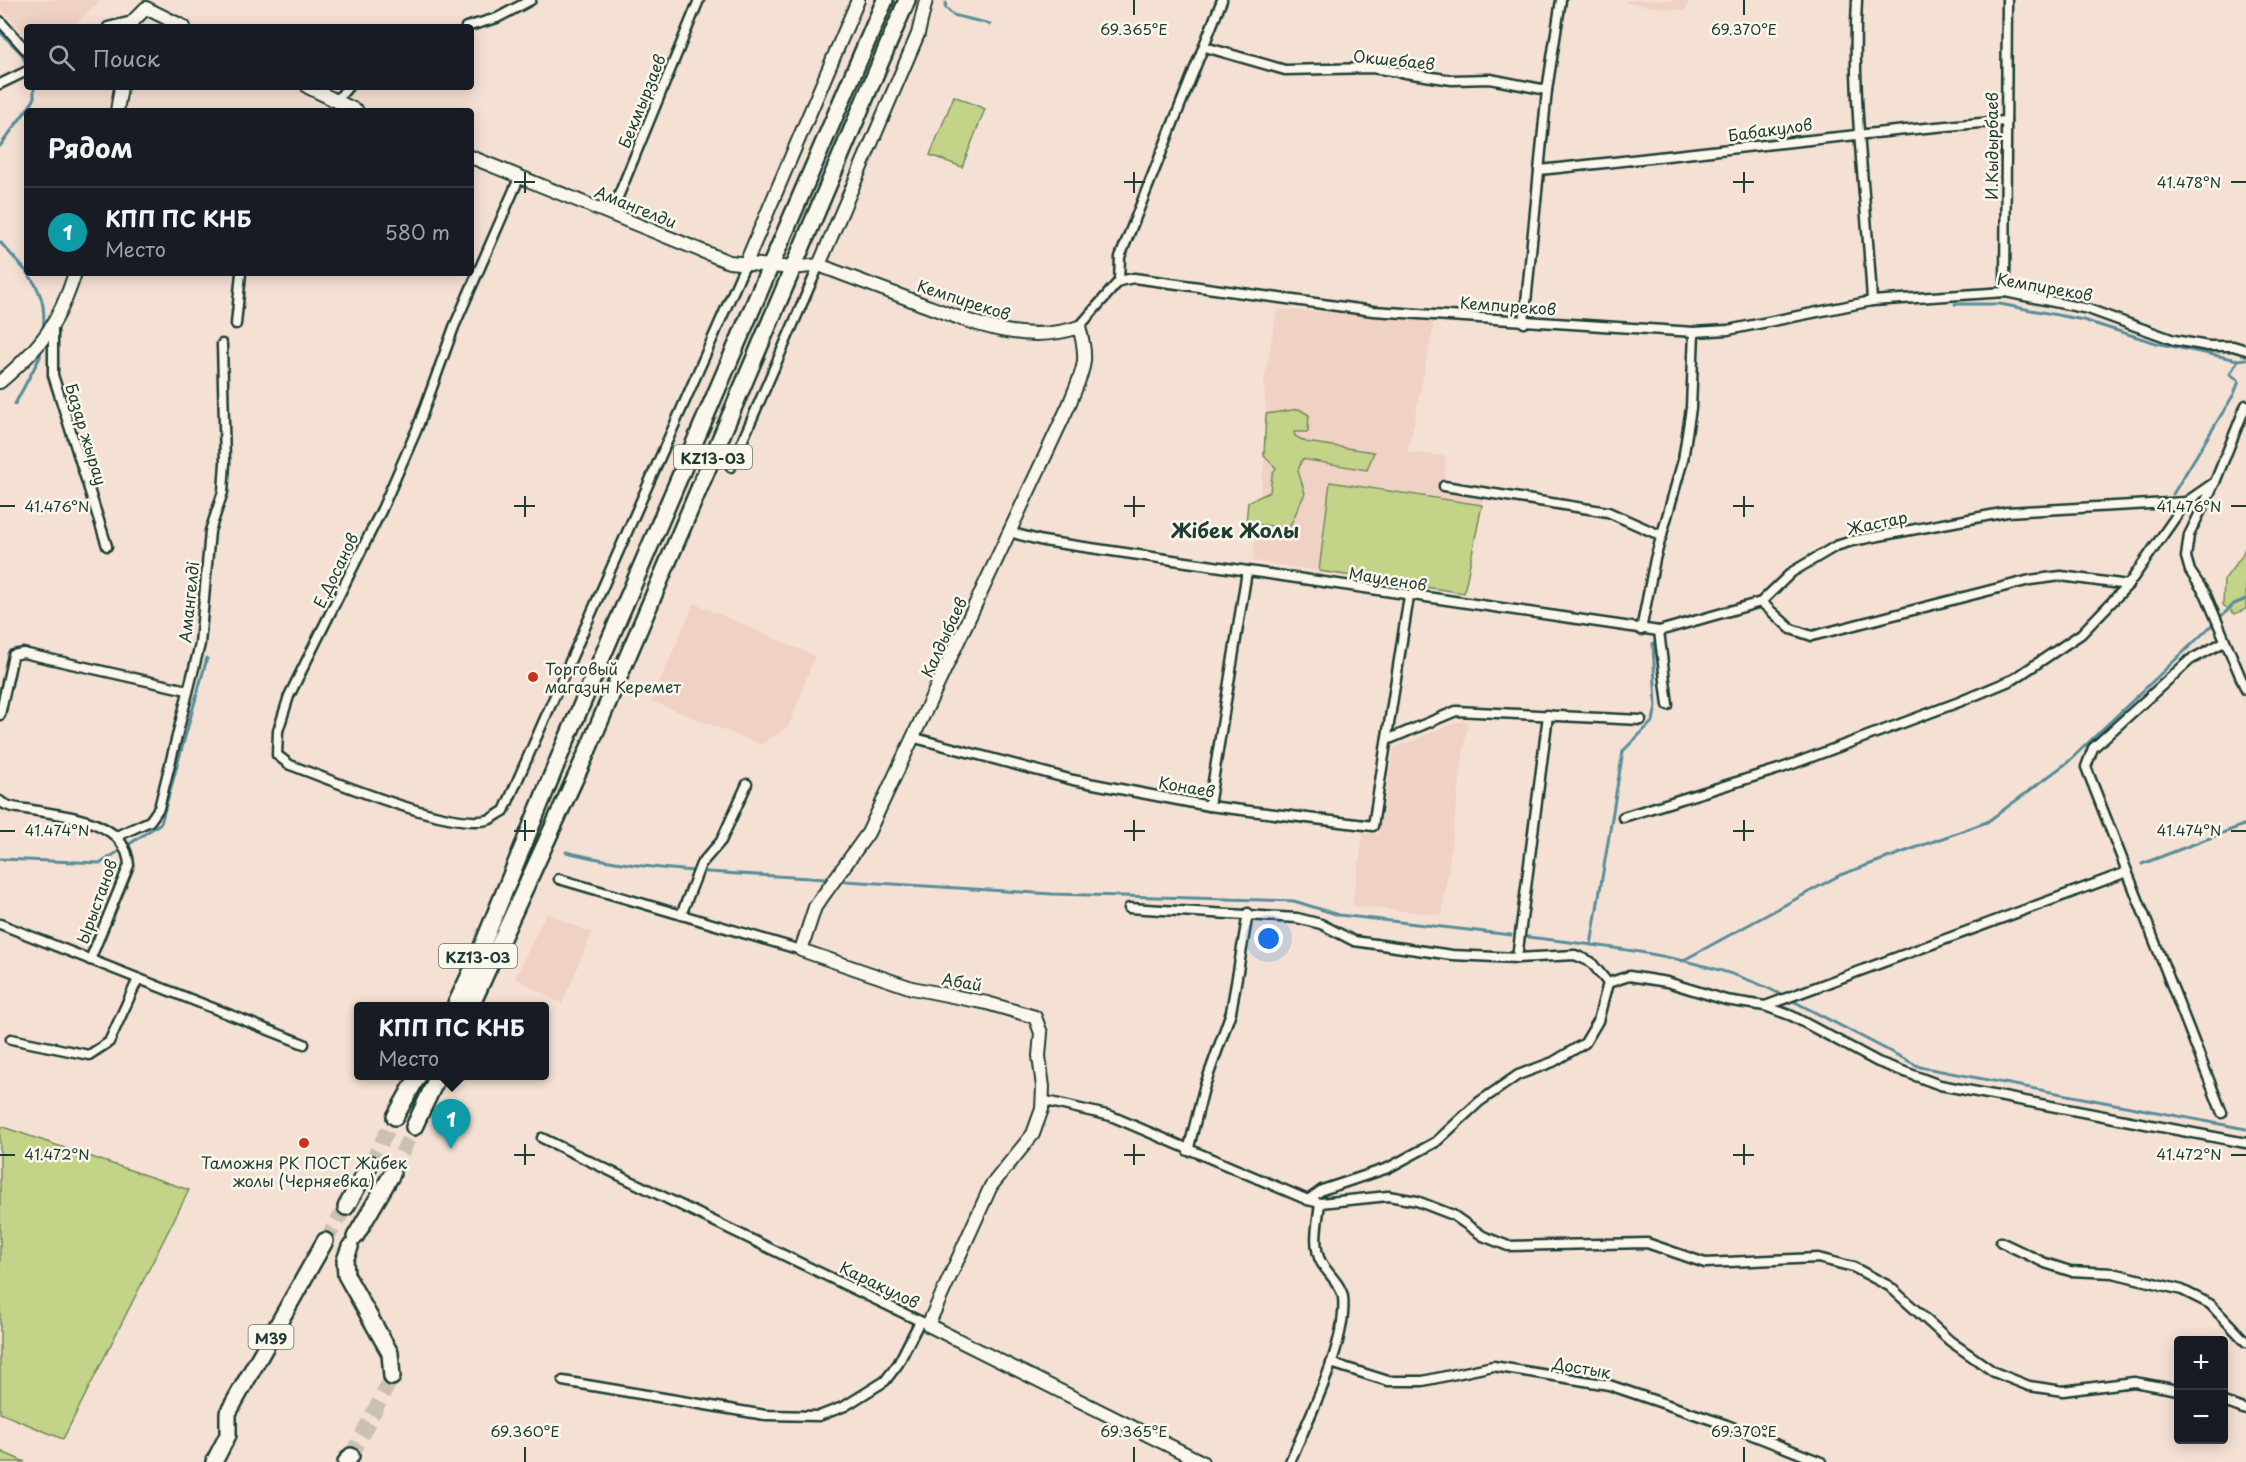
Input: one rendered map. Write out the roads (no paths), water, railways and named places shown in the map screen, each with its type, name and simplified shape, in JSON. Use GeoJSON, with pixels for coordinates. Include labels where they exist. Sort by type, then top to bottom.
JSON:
{"type":"FeatureCollection","features":[{"type":"Feature","properties":{"kind":"highway","name":"KZ13-03"},"geometry":{"type":"LineString","coordinates":[[472,1002],[563,748],[885,0]]}},
{"type":"Feature","properties":{"kind":"highway","name":"KZ13-03"},"geometry":{"type":"LineString","coordinates":[[457,1002],[584,759],[906,0]]}},
{"type":"Feature","properties":{"kind":"highway"},"geometry":{"type":"LineString","coordinates":[[563,748],[584,759]]}},
{"type":"Feature","properties":{"kind":"highway"},"geometry":{"type":"LineString","coordinates":[[395,1117],[416,1080]]}},
{"type":"Feature","properties":{"kind":"highway"},"geometry":{"type":"LineString","coordinates":[[414,1127],[436,1080]]}},
{"type":"Feature","properties":{"kind":"highway"},"geometry":{"type":"LineString","coordinates":[[346,1207],[370,1164]]}},
{"type":"Feature","properties":{"kind":"highway"},"geometry":{"type":"LineString","coordinates":[[392,1174],[345,1260],[346,1275],[390,1353],[392,1377]]}},
{"type":"Feature","properties":{"kind":"highway","name":"M39"},"geometry":{"type":"LineString","coordinates":[[214,1462],[228,1435],[228,1413],[325,1240]]}},
{"type":"Feature","properties":{"kind":"main road"},"geometry":{"type":"LineString","coordinates":[[745,265],[858,0]]}},
{"type":"Feature","properties":{"kind":"main road"},"geometry":{"type":"LineString","coordinates":[[819,265],[918,34],[926,0]]}},
{"type":"Feature","properties":{"kind":"main road"},"geometry":{"type":"LineString","coordinates":[[133,24],[147,4],[179,24]]}},
{"type":"Feature","properties":{"kind":"main road"},"geometry":{"type":"LineString","coordinates":[[118,108],[120,90]]}},
{"type":"Feature","properties":{"kind":"main road"},"geometry":{"type":"LineString","coordinates":[[314,90],[349,108]]}},
{"type":"Feature","properties":{"kind":"main road","name":"Амангелди"},"geometry":{"type":"LineString","coordinates":[[474,158],[729,262],[793,268]]}},
{"type":"Feature","properties":{"kind":"main road","name":"Кемпиреков"},"geometry":{"type":"LineString","coordinates":[[793,268],[819,265],[970,322],[1006,331],[1043,335],[1061,333],[1079,327]]}},
{"type":"Feature","properties":{"kind":"main road"},"geometry":{"type":"LineString","coordinates":[[0,382],[28,358],[53,328],[74,276]]}},
{"type":"Feature","properties":{"kind":"main road","name":"Калдыбаев"},"geometry":{"type":"LineString","coordinates":[[801,950],[815,907],[863,842],[915,738],[1069,405],[1083,369],[1086,350],[1079,327]]}},
{"type":"Feature","properties":{"kind":"main road","name":"Абай"},"geometry":{"type":"LineString","coordinates":[[801,950],[912,988],[987,1003],[1035,1017],[1041,1033],[1039,1056],[1042,1100],[1033,1134],[991,1186],[924,1323]]}},
{"type":"Feature","properties":{"kind":"main road","name":"Каракулов"},"geometry":{"type":"LineString","coordinates":[[924,1323],[1202,1462]]}},
{"type":"Feature","properties":{"kind":"street"},"geometry":{"type":"LineString","coordinates":[[474,25],[497,18],[531,0]]}},
{"type":"Feature","properties":{"kind":"street","name":"Бекмырзаев"},"geometry":{"type":"LineString","coordinates":[[611,214],[699,0]]}},
{"type":"Feature","properties":{"kind":"street"},"geometry":{"type":"LineString","coordinates":[[1079,327],[1119,281],[1120,257],[1222,0]]}},
{"type":"Feature","properties":{"kind":"street"},"geometry":{"type":"LineString","coordinates":[[1524,323],[1547,90],[1561,0]]}},
{"type":"Feature","properties":{"kind":"street"},"geometry":{"type":"LineString","coordinates":[[1857,0],[1854,58],[1872,301]]}},
{"type":"Feature","properties":{"kind":"street","name":"И.Кыдырбаев"},"geometry":{"type":"LineString","coordinates":[[2005,292],[2007,0]]}},
{"type":"Feature","properties":{"kind":"street"},"geometry":{"type":"LineString","coordinates":[[0,21],[24,48]]}},
{"type":"Feature","properties":{"kind":"street","name":"Окшебаев"},"geometry":{"type":"LineString","coordinates":[[1205,47],[1284,70],[1372,69],[1452,80],[1490,79],[1547,90]]}},
{"type":"Feature","properties":{"kind":"street"},"geometry":{"type":"LineString","coordinates":[[0,84],[24,72]]}},
{"type":"Feature","properties":{"kind":"street"},"geometry":{"type":"LineString","coordinates":[[336,100],[345,90]]}},
{"type":"Feature","properties":{"kind":"street","name":"Бабакулов"},"geometry":{"type":"LineString","coordinates":[[1539,170],[1742,149],[1860,132],[2006,120]]}},
{"type":"Feature","properties":{"kind":"street","name":"Е.Досанов"},"geometry":{"type":"LineString","coordinates":[[520,176],[454,327],[417,429],[382,509],[290,696],[278,732],[277,754],[290,765],[428,812],[459,820],[488,820],[504,811],[745,265]]}},
{"type":"Feature","properties":{"kind":"street"},"geometry":{"type":"LineString","coordinates":[[731,467],[819,265]]}},
{"type":"Feature","properties":{"kind":"street"},"geometry":{"type":"LineString","coordinates":[[236,324],[241,276]]}},
{"type":"Feature","properties":{"kind":"street","name":"Кемпиреков"},"geometry":{"type":"LineString","coordinates":[[1119,281],[1134,278],[1373,311],[1694,333],[1728,330],[1872,301],[2005,292],[2088,309],[2174,340],[2208,346],[2233,346],[2246,350]]}},
{"type":"Feature","properties":{"kind":"street","name":"Базар жырау"},"geometry":{"type":"LineString","coordinates":[[53,328],[53,375],[107,546]]}},
{"type":"Feature","properties":{"kind":"street"},"geometry":{"type":"LineString","coordinates":[[1641,630],[1662,536],[1685,450],[1691,408],[1694,333]]}},
{"type":"Feature","properties":{"kind":"street","name":"Амангелді"},"geometry":{"type":"LineString","coordinates":[[117,836],[150,821],[159,808],[200,644],[210,531],[223,492],[225,463],[222,344]]}},
{"type":"Feature","properties":{"kind":"street"},"geometry":{"type":"LineString","coordinates":[[2246,405],[2215,482],[2189,535],[2187,557],[2190,571],[2206,595],[2246,690]]}},
{"type":"Feature","properties":{"kind":"street","name":"Жастар"},"geometry":{"type":"LineString","coordinates":[[1623,817],[1782,768],[2014,679],[2081,634],[2128,585],[2186,501],[2215,482]]}},
{"type":"Feature","properties":{"kind":"street"},"geometry":{"type":"LineString","coordinates":[[1444,486],[1608,512],[1662,536]]}},
{"type":"Feature","properties":{"kind":"street","name":"Жастар"},"geometry":{"type":"LineString","coordinates":[[1761,602],[1792,572],[1836,546],[1852,541],[2007,512],[2186,501]]}},
{"type":"Feature","properties":{"kind":"street","name":"Мауленов"},"geometry":{"type":"LineString","coordinates":[[1009,532],[1043,541],[1641,630],[1659,631],[1761,602]]}},
{"type":"Feature","properties":{"kind":"street"},"geometry":{"type":"LineString","coordinates":[[1209,806],[1247,571]]}},
{"type":"Feature","properties":{"kind":"street"},"geometry":{"type":"LineString","coordinates":[[1761,602],[1791,629],[1812,636],[2030,580],[2061,576],[2128,585]]}},
{"type":"Feature","properties":{"kind":"street","name":"Конаев"},"geometry":{"type":"LineString","coordinates":[[915,738],[1073,780],[1209,806],[1373,826],[1409,596]]}},
{"type":"Feature","properties":{"kind":"street"},"geometry":{"type":"LineString","coordinates":[[1659,631],[1668,705]]}},
{"type":"Feature","properties":{"kind":"street"},"geometry":{"type":"LineString","coordinates":[[2222,1113],[2086,766],[2093,748],[2190,660],[2224,642]]}},
{"type":"Feature","properties":{"kind":"street"},"geometry":{"type":"LineString","coordinates":[[0,715],[13,654],[23,653],[187,690]]}},
{"type":"Feature","properties":{"kind":"street"},"geometry":{"type":"LineString","coordinates":[[1387,740],[1456,711],[1641,720]]}},
{"type":"Feature","properties":{"kind":"street"},"geometry":{"type":"LineString","coordinates":[[1517,958],[1548,715]]}},
{"type":"Feature","properties":{"kind":"street"},"geometry":{"type":"LineString","coordinates":[[681,915],[701,864],[721,841],[747,784]]}},
{"type":"Feature","properties":{"kind":"street","name":"Ырыстанов"},"geometry":{"type":"LineString","coordinates":[[0,801],[13,807],[94,823],[117,836],[128,854],[129,865],[90,960]]}},
{"type":"Feature","properties":{"kind":"street"},"geometry":{"type":"LineString","coordinates":[[1765,1006],[2127,872]]}},
{"type":"Feature","properties":{"kind":"street","name":"Абай"},"geometry":{"type":"LineString","coordinates":[[559,879],[801,950]]}},
{"type":"Feature","properties":{"kind":"street"},"geometry":{"type":"LineString","coordinates":[[1128,908],[1297,918],[1321,924],[1354,941],[1452,956],[1517,958],[1575,956],[1591,962],[1608,983]]}},
{"type":"Feature","properties":{"kind":"street"},"geometry":{"type":"LineString","coordinates":[[1188,1151],[1204,1088],[1231,1012],[1248,914]]}},
{"type":"Feature","properties":{"kind":"street","name":"Ырыстанов"},"geometry":{"type":"LineString","coordinates":[[0,924],[304,1044]]}},
{"type":"Feature","properties":{"kind":"street"},"geometry":{"type":"LineString","coordinates":[[1608,983],[1629,976],[1639,977],[1667,982],[1726,1000],[1765,1006],[1792,1016],[1878,1062],[1940,1085],[2246,1143]]}},
{"type":"Feature","properties":{"kind":"street"},"geometry":{"type":"LineString","coordinates":[[11,1039],[89,1055],[109,1042],[138,979]]}},
{"type":"Feature","properties":{"kind":"street"},"geometry":{"type":"LineString","coordinates":[[1308,1200],[1322,1190],[1388,1168],[1436,1142],[1479,1102],[1518,1075],[1553,1062],[1585,1043],[1598,1021],[1608,983]]}},
{"type":"Feature","properties":{"kind":"street"},"geometry":{"type":"LineString","coordinates":[[1042,1100],[1111,1116],[1188,1151],[1308,1200],[1320,1203],[1388,1196],[1417,1201],[1453,1215],[1483,1236],[1508,1246],[1647,1243],[1705,1263],[1818,1258],[1853,1267],[1889,1286],[1950,1341],[1994,1372],[2029,1386],[2063,1391],[2134,1382],[2174,1389]]}},
{"type":"Feature","properties":{"kind":"street","name":"Каракулов"},"geometry":{"type":"LineString","coordinates":[[542,1138],[924,1323]]}},
{"type":"Feature","properties":{"kind":"street"},"geometry":{"type":"LineString","coordinates":[[1290,1462],[1331,1363],[1345,1315],[1342,1292],[1320,1261],[1316,1246],[1320,1203]]}},
{"type":"Feature","properties":{"kind":"street"},"geometry":{"type":"LineString","coordinates":[[2001,1242],[2045,1263],[2070,1271],[2113,1273],[2182,1290],[2210,1304],[2246,1342]]}},
{"type":"Feature","properties":{"kind":"street"},"geometry":{"type":"LineString","coordinates":[[563,1381],[765,1415],[819,1416],[846,1406],[885,1381],[924,1323]]}},
{"type":"Feature","properties":{"kind":"street","name":"Достык"},"geometry":{"type":"LineString","coordinates":[[1331,1363],[1388,1381],[1423,1381],[1493,1366],[1609,1385],[1727,1425],[1821,1462]]}},
{"type":"Feature","properties":{"kind":"street"},"geometry":{"type":"LineString","coordinates":[[2228,1404],[2246,1410]]}},
{"type":"Feature","properties":{"kind":"waterway"},"geometry":{"type":"LineString","coordinates":[[946,3],[945,7],[953,15],[990,24]]}},
{"type":"Feature","properties":{"kind":"waterway"},"geometry":{"type":"LineString","coordinates":[[0,32],[24,59]]}},
{"type":"Feature","properties":{"kind":"waterway"},"geometry":{"type":"LineString","coordinates":[[28,108],[34,100],[34,90]]}},
{"type":"Feature","properties":{"kind":"waterway"},"geometry":{"type":"LineString","coordinates":[[0,146],[24,114]]}},
{"type":"Feature","properties":{"kind":"waterway"},"geometry":{"type":"LineString","coordinates":[[0,242],[24,269]]}},
{"type":"Feature","properties":{"kind":"waterway"},"geometry":{"type":"LineString","coordinates":[[29,276],[42,300],[43,329]]}},
{"type":"Feature","properties":{"kind":"waterway"},"geometry":{"type":"LineString","coordinates":[[1955,304],[2000,304],[2083,320],[2156,343],[2238,360],[2246,359]]}},
{"type":"Feature","properties":{"kind":"waterway"},"geometry":{"type":"LineString","coordinates":[[15,404],[40,357],[41,348]]}},
{"type":"Feature","properties":{"kind":"waterway"},"geometry":{"type":"LineString","coordinates":[[2173,494],[2234,394],[2239,381],[2230,374],[2238,360]]}},
{"type":"Feature","properties":{"kind":"waterway"},"geometry":{"type":"LineString","coordinates":[[1682,961],[1840,875],[1987,822],[2068,762],[2234,604],[2246,599]]}},
{"type":"Feature","properties":{"kind":"waterway"},"geometry":{"type":"LineString","coordinates":[[1591,945],[1623,751],[1653,721],[1656,706],[1653,643]]}},
{"type":"Feature","properties":{"kind":"waterway"},"geometry":{"type":"LineString","coordinates":[[0,859],[101,863],[161,823],[207,658]]}},
{"type":"Feature","properties":{"kind":"waterway"},"geometry":{"type":"LineString","coordinates":[[2142,864],[2246,824]]}},
{"type":"Feature","properties":{"kind":"waterway"},"geometry":{"type":"LineString","coordinates":[[566,852],[662,868],[824,879]]}},
{"type":"Feature","properties":{"kind":"waterway"},"geometry":{"type":"LineString","coordinates":[[845,881],[1052,894],[1294,901],[1339,915],[1511,935]]}},
{"type":"Feature","properties":{"kind":"waterway"},"geometry":{"type":"LineString","coordinates":[[1527,937],[1622,949],[1688,962],[1720,970],[1778,993]]}},
{"type":"Feature","properties":{"kind":"waterway"},"geometry":{"type":"LineString","coordinates":[[1795,1002],[1920,1067],[2246,1129]]}},
{"type":"Feature","properties":{"kind":"tunnel"},"geometry":{"type":"LineString","coordinates":[[370,1164],[395,1117]]}},
{"type":"Feature","properties":{"kind":"tunnel"},"geometry":{"type":"LineString","coordinates":[[392,1174],[414,1127]]}},
{"type":"Feature","properties":{"kind":"tunnel"},"geometry":{"type":"LineString","coordinates":[[325,1241],[346,1207]]}},
{"type":"Feature","properties":{"kind":"tunnel"},"geometry":{"type":"LineString","coordinates":[[351,1456],[392,1377]]}},
{"type":"Feature","properties":{"kind":"place","name":"Торговый магазин Керемет"},"geometry":{"type":"Point","coordinates":[533,677]}},
{"type":"Feature","properties":{"kind":"place","name":"Таможня РК ПОСТ Жибек жолы (Черняевка)"},"geometry":{"type":"Point","coordinates":[304,1143]}},
{"type":"Feature","properties":{"kind":"place","name":"КПП ПС КНБ"},"geometry":{"type":"Point","coordinates":[451,1149]}},
{"type":"Feature","properties":{"kind":"district","name":"Жібек Жолы"},"geometry":{"type":"Point","coordinates":[1235,530]}}]}
